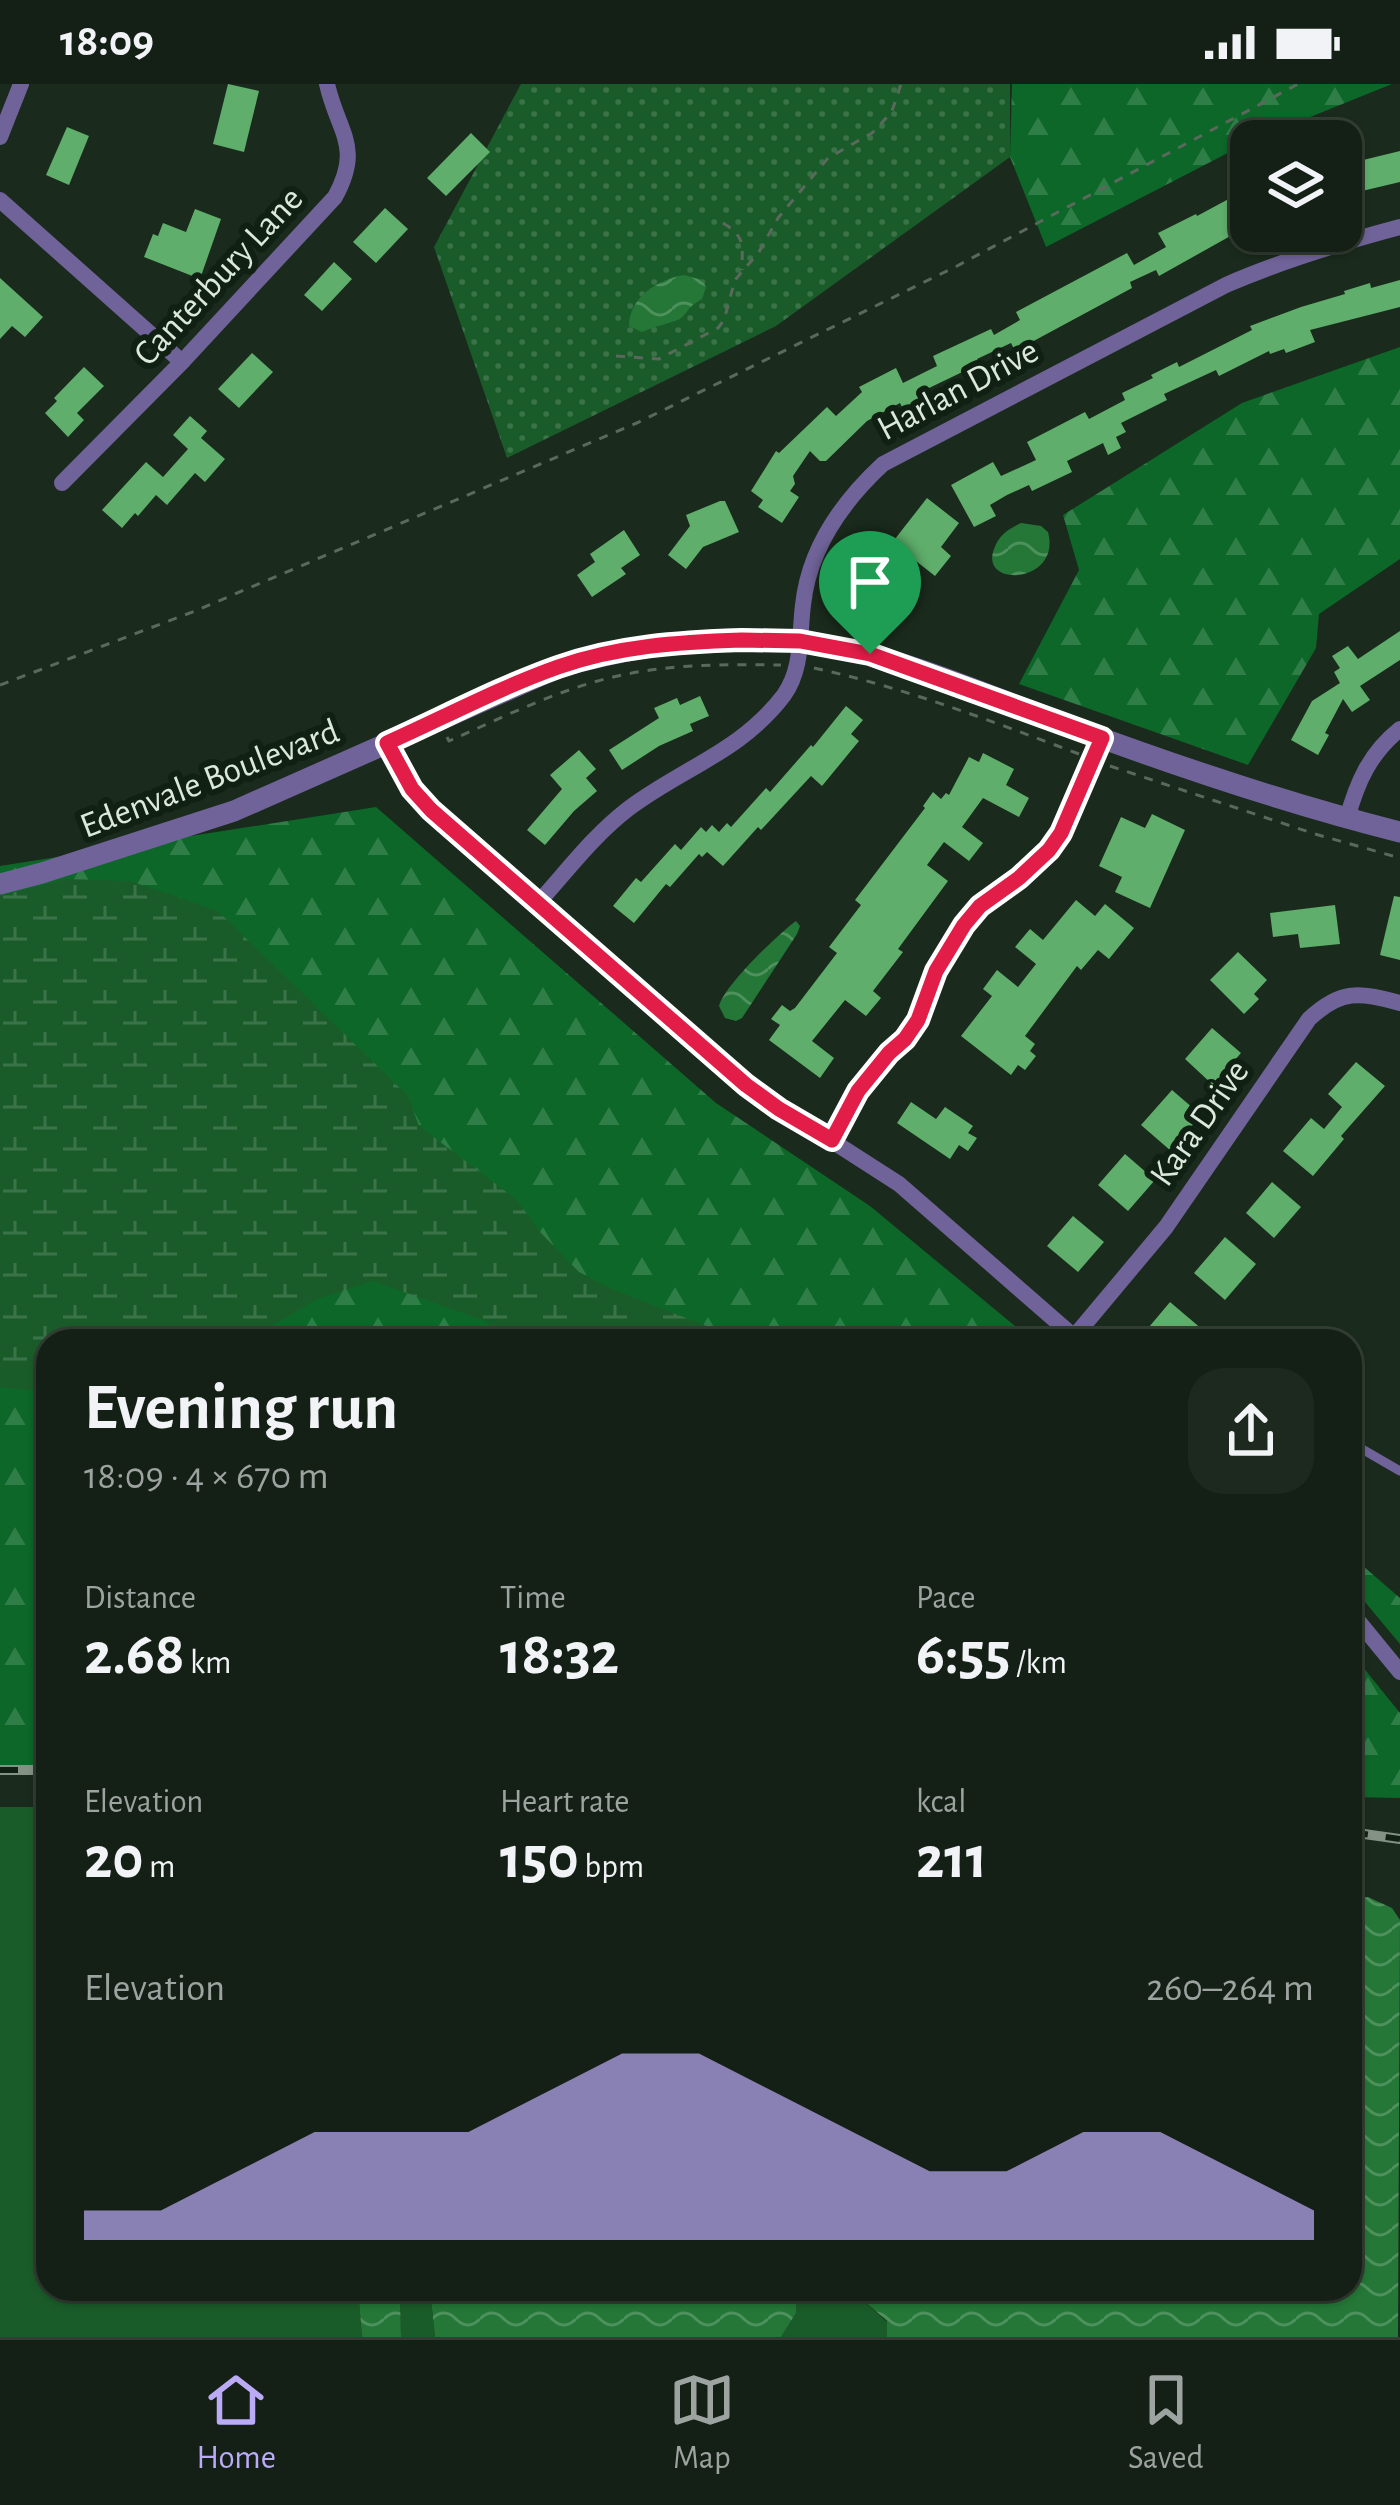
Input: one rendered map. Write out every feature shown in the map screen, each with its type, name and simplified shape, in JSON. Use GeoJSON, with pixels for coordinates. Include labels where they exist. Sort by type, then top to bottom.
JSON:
{"type":"FeatureCollection","features":[{"type":"Feature","properties":{"kind":"street"},"geometry":{"type":"LineString","coordinates":[[0,137],[21,84]]}},
{"type":"Feature","properties":{"kind":"street","name":"Canterbury Lane"},"geometry":{"type":"LineString","coordinates":[[62,483],[335,197],[350,156],[327,84]]}},
{"type":"Feature","properties":{"kind":"street"},"geometry":{"type":"LineString","coordinates":[[0,200],[182,362]]}},
{"type":"Feature","properties":{"kind":"street","name":"Harlan Drive"},"geometry":{"type":"LineString","coordinates":[[538,903],[626,811],[722,753],[755,727],[783,695],[792,680],[812,562],[830,525],[883,464],[1226,285],[1274,264],[1400,227]]}},
{"type":"Feature","properties":{"kind":"street","name":"Edenvale Boulevard"},"geometry":{"type":"LineString","coordinates":[[0,884],[234,811],[560,667],[616,651],[682,642],[800,641],[870,654],[1102,738],[1400,832]]}},
{"type":"Feature","properties":{"kind":"street"},"geometry":{"type":"LineString","coordinates":[[1348,819],[1356,785],[1369,762],[1400,729]]}},
{"type":"Feature","properties":{"kind":"street"},"geometry":{"type":"LineString","coordinates":[[832,1140],[858,1091],[918,1020],[936,971],[964,925],[980,906],[1049,850],[1061,833],[1102,738]]}},
{"type":"Feature","properties":{"kind":"street"},"geometry":{"type":"LineString","coordinates":[[387,743],[412,789],[431,810],[746,1085],[899,1184],[1065,1329]]}},
{"type":"Feature","properties":{"kind":"street","name":"Kara Drive"},"geometry":{"type":"LineString","coordinates":[[1084,1329],[1166,1227],[1319,1001],[1358,994],[1400,1003]]}},
{"type":"Feature","properties":{"kind":"street"},"geometry":{"type":"LineString","coordinates":[[1362,1626],[1400,1672]]}},
{"type":"Feature","properties":{"kind":"lane"},"geometry":{"type":"LineString","coordinates":[[1362,1449],[1400,1471]]}},
{"type":"Feature","properties":{"kind":"path"},"geometry":{"type":"LineString","coordinates":[[616,356],[658,359],[718,328],[735,280],[759,252],[778,218],[828,158],[880,125],[892,110],[901,84]]}},
{"type":"Feature","properties":{"kind":"path"},"geometry":{"type":"LineString","coordinates":[[0,685],[195,611],[639,422],[957,266],[1298,84]]}},
{"type":"Feature","properties":{"kind":"path"},"geometry":{"type":"LineString","coordinates":[[723,223],[742,240],[742,272]]}},
{"type":"Feature","properties":{"kind":"green space"},"geometry":{"type":"Polygon","coordinates":[[[521,84],[1010,84],[1010,157],[776,326],[507,458],[434,247],[521,84]]]}},
{"type":"Feature","properties":{"kind":"green space"},"geometry":{"type":"Polygon","coordinates":[[[1012,84],[1392,84],[1303,120],[1230,120],[1230,152],[1046,247],[1010,157],[1012,84]]]}},
{"type":"Feature","properties":{"kind":"green space"},"geometry":{"type":"Polygon","coordinates":[[[1400,347],[1400,559],[1319,614],[1316,648],[1248,765],[1019,684],[1079,570],[1063,515],[1242,403],[1400,347]]]}},
{"type":"Feature","properties":{"kind":"green space"},"geometry":{"type":"Polygon","coordinates":[[[376,807],[716,1103],[870,1206],[1019,1329],[36,1329],[36,1771],[0,1770],[0,866],[376,807]]]}},
{"type":"Feature","properties":{"kind":"green space"},"geometry":{"type":"Polygon","coordinates":[[[66,879],[130,881],[218,911],[408,1096],[419,1126],[517,1200],[579,1272],[714,1329],[494,1329],[485,1321],[373,1281],[317,1299],[267,1329],[36,1329],[36,1391],[0,1387],[0,896],[66,879]]]}},
{"type":"Feature","properties":{"kind":"green space"},"geometry":{"type":"Polygon","coordinates":[[[1362,1565],[1400,1598],[1400,1644],[1362,1598],[1362,1565]]]}},
{"type":"Feature","properties":{"kind":"green space"},"geometry":{"type":"Polygon","coordinates":[[[1362,1666],[1400,1713],[1400,1798],[1362,1797],[1362,1666]]]}},
{"type":"Feature","properties":{"kind":"green space"},"geometry":{"type":"Polygon","coordinates":[[[0,1807],[36,1807],[36,2301],[359,2301],[362,2337],[0,2337],[0,1807]]]}},
{"type":"Feature","properties":{"kind":"green space"},"geometry":{"type":"Polygon","coordinates":[[[400,2301],[431,2301],[435,2337],[401,2337],[400,2301]]]}},
{"type":"Feature","properties":{"kind":"green space"},"geometry":{"type":"Polygon","coordinates":[[[796,2301],[863,2301],[887,2322],[887,2337],[781,2337],[796,2313],[796,2301]]]}},
{"type":"Feature","properties":{"kind":"water"},"geometry":{"type":"Polygon","coordinates":[[[684,275],[702,280],[706,287],[702,299],[683,317],[642,332],[629,326],[634,307],[647,292],[684,275]]]}},
{"type":"Feature","properties":{"kind":"water"},"geometry":{"type":"Polygon","coordinates":[[[1021,523],[1048,532],[1049,549],[1033,570],[1008,575],[993,562],[994,549],[1004,533],[1021,523]]]}},
{"type":"Feature","properties":{"kind":"water"},"geometry":{"type":"Polygon","coordinates":[[[796,921],[800,926],[797,934],[742,1018],[725,1018],[719,1006],[731,986],[796,921]]]}},
{"type":"Feature","properties":{"kind":"water"},"geometry":{"type":"Polygon","coordinates":[[[1362,1898],[1392,1908],[1400,1920],[1398,2337],[887,2337],[887,2321],[864,2301],[1362,2301],[1362,1898]]]}},
{"type":"Feature","properties":{"kind":"water"},"geometry":{"type":"Polygon","coordinates":[[[359,2301],[400,2301],[401,2337],[362,2337],[359,2301]]]}},
{"type":"Feature","properties":{"kind":"water"},"geometry":{"type":"Polygon","coordinates":[[[431,2301],[796,2301],[796,2313],[781,2337],[435,2337],[431,2301]]]}},
{"type":"Feature","properties":{"kind":"building"},"geometry":{"type":"Polygon","coordinates":[[[228,84],[259,91],[244,152],[213,144],[228,84]]]}},
{"type":"Feature","properties":{"kind":"building"},"geometry":{"type":"Polygon","coordinates":[[[67,127],[89,136],[69,185],[46,175],[67,127]]]}},
{"type":"Feature","properties":{"kind":"building"},"geometry":{"type":"Polygon","coordinates":[[[471,133],[490,152],[446,196],[427,178],[471,133]]]}},
{"type":"Feature","properties":{"kind":"building"},"geometry":{"type":"Polygon","coordinates":[[[1400,151],[1400,182],[1362,191],[1362,160],[1400,151]]]}},
{"type":"Feature","properties":{"kind":"building"},"geometry":{"type":"Polygon","coordinates":[[[1230,198],[1230,236],[1159,276],[1156,270],[1130,282],[1132,288],[1015,351],[1011,343],[977,359],[979,364],[927,389],[930,395],[903,409],[900,403],[867,421],[826,461],[810,451],[793,476],[790,491],[799,497],[782,523],[758,507],[763,500],[751,491],[776,451],[827,407],[836,416],[862,392],[859,387],[896,368],[903,383],[937,366],[933,356],[991,329],[994,335],[1020,320],[1016,312],[1127,253],[1134,265],[1166,247],[1158,233],[1230,198]]]}},
{"type":"Feature","properties":{"kind":"building"},"geometry":{"type":"Polygon","coordinates":[[[385,208],[408,229],[376,263],[353,242],[385,208]]]}},
{"type":"Feature","properties":{"kind":"building"},"geometry":{"type":"Polygon","coordinates":[[[195,209],[221,219],[200,279],[144,257],[163,223],[186,232],[195,209]]]}},
{"type":"Feature","properties":{"kind":"building"},"geometry":{"type":"Polygon","coordinates":[[[334,262],[352,279],[322,311],[304,295],[334,262]]]}},
{"type":"Feature","properties":{"kind":"building"},"geometry":{"type":"Polygon","coordinates":[[[0,278],[43,317],[25,337],[12,326],[0,339],[0,278]]]}},
{"type":"Feature","properties":{"kind":"building"},"geometry":{"type":"Polygon","coordinates":[[[1400,280],[1400,307],[1310,330],[1315,342],[1286,353],[1284,349],[1269,351],[1219,376],[1216,370],[1164,394],[1167,400],[1121,423],[1126,432],[1116,437],[1121,448],[1108,455],[1103,443],[1067,461],[1072,472],[1032,491],[1029,485],[1007,495],[990,505],[996,516],[974,527],[951,485],[993,462],[1001,476],[1036,460],[1027,442],[1085,412],[1089,419],[1125,400],[1122,393],[1153,378],[1151,375],[1177,362],[1179,367],[1252,330],[1250,326],[1370,283],[1371,288],[1400,280]]]}},
{"type":"Feature","properties":{"kind":"building"},"geometry":{"type":"Polygon","coordinates":[[[252,353],[273,372],[239,408],[218,389],[252,353]]]}},
{"type":"Feature","properties":{"kind":"building"},"geometry":{"type":"Polygon","coordinates":[[[84,367],[104,386],[77,413],[84,420],[68,437],[45,413],[84,367]]]}},
{"type":"Feature","properties":{"kind":"building"},"geometry":{"type":"Polygon","coordinates":[[[190,416],[207,431],[201,438],[225,459],[205,482],[195,473],[167,505],[156,495],[122,528],[102,510],[146,462],[163,477],[188,449],[173,435],[190,416]]]}},
{"type":"Feature","properties":{"kind":"building"},"geometry":{"type":"Polygon","coordinates":[[[927,498],[959,523],[941,547],[951,556],[935,576],[907,554],[882,607],[854,595],[861,579],[867,581],[880,551],[884,553],[927,498]]]}},
{"type":"Feature","properties":{"kind":"building"},"geometry":{"type":"Polygon","coordinates":[[[725,501],[739,532],[703,547],[686,569],[668,555],[690,526],[686,515],[725,501]]]}},
{"type":"Feature","properties":{"kind":"building"},"geometry":{"type":"Polygon","coordinates":[[[624,530],[640,555],[621,568],[626,574],[592,597],[577,575],[595,562],[590,554],[624,530]]]}},
{"type":"Feature","properties":{"kind":"building"},"geometry":{"type":"Polygon","coordinates":[[[1400,631],[1400,660],[1360,686],[1370,700],[1352,712],[1343,699],[1318,755],[1291,740],[1312,701],[1340,683],[1334,672],[1340,668],[1332,656],[1348,646],[1358,659],[1400,631]]]}},
{"type":"Feature","properties":{"kind":"building"},"geometry":{"type":"Polygon","coordinates":[[[700,696],[709,716],[690,724],[693,731],[622,770],[609,750],[659,718],[654,708],[677,698],[680,705],[700,696]]]}},
{"type":"Feature","properties":{"kind":"building"},"geometry":{"type":"Polygon","coordinates":[[[846,706],[863,720],[851,734],[859,741],[822,786],[811,776],[723,866],[707,852],[702,857],[699,854],[634,923],[613,906],[675,844],[681,850],[701,827],[706,832],[712,825],[719,832],[727,823],[731,827],[813,747],[846,706]]]}},
{"type":"Feature","properties":{"kind":"building"},"geometry":{"type":"Polygon","coordinates":[[[579,750],[596,769],[586,778],[597,791],[545,845],[527,830],[562,789],[550,775],[579,750]]]}},
{"type":"Feature","properties":{"kind":"building"},"geometry":{"type":"Polygon","coordinates":[[[983,753],[1014,769],[1006,785],[1029,798],[1019,817],[983,798],[962,827],[983,843],[969,861],[944,842],[927,865],[948,881],[873,991],[881,998],[866,1016],[845,1000],[812,1041],[834,1058],[820,1078],[769,1040],[780,1025],[771,1019],[782,1005],[790,1011],[795,1008],[837,953],[829,947],[861,905],[855,900],[933,792],[941,799],[949,795],[969,757],[979,762],[983,753]]]}},
{"type":"Feature","properties":{"kind":"building"},"geometry":{"type":"Polygon","coordinates":[[[1152,814],[1185,830],[1150,908],[1115,892],[1122,877],[1099,866],[1121,817],[1145,828],[1152,814]]]}},
{"type":"Feature","properties":{"kind":"building"},"geometry":{"type":"Polygon","coordinates":[[[1394,896],[1400,897],[1400,960],[1380,955],[1394,896]]]}},
{"type":"Feature","properties":{"kind":"building"},"geometry":{"type":"Polygon","coordinates":[[[1076,900],[1095,916],[1105,904],[1134,928],[1109,959],[1098,950],[1081,970],[1077,966],[1025,1036],[1035,1044],[1030,1051],[1036,1056],[1025,1070],[1018,1065],[1011,1075],[961,1036],[992,996],[983,989],[997,970],[1018,987],[1036,964],[1015,947],[1030,929],[1043,940],[1076,900]]]}},
{"type":"Feature","properties":{"kind":"building"},"geometry":{"type":"Polygon","coordinates":[[[1335,905],[1340,944],[1300,948],[1298,934],[1273,937],[1270,913],[1335,905]]]}},
{"type":"Feature","properties":{"kind":"building"},"geometry":{"type":"Polygon","coordinates":[[[1238,952],[1267,980],[1254,994],[1259,999],[1244,1014],[1210,980],[1238,952]]]}},
{"type":"Feature","properties":{"kind":"building"},"geometry":{"type":"Polygon","coordinates":[[[1212,1028],[1241,1053],[1213,1085],[1185,1059],[1212,1028]]]}},
{"type":"Feature","properties":{"kind":"building"},"geometry":{"type":"Polygon","coordinates":[[[1356,1062],[1385,1086],[1313,1176],[1283,1151],[1311,1118],[1324,1129],[1342,1107],[1328,1094],[1356,1062]]]}},
{"type":"Feature","properties":{"kind":"building"},"geometry":{"type":"Polygon","coordinates":[[[1172,1090],[1201,1115],[1171,1151],[1141,1125],[1172,1090]]]}},
{"type":"Feature","properties":{"kind":"building"},"geometry":{"type":"Polygon","coordinates":[[[911,1102],[936,1119],[945,1107],[973,1126],[968,1133],[977,1138],[968,1151],[959,1145],[950,1159],[897,1123],[911,1102]]]}},
{"type":"Feature","properties":{"kind":"building"},"geometry":{"type":"Polygon","coordinates":[[[1125,1154],[1155,1180],[1128,1211],[1098,1185],[1125,1154]]]}},
{"type":"Feature","properties":{"kind":"building"},"geometry":{"type":"Polygon","coordinates":[[[1272,1182],[1301,1207],[1274,1238],[1246,1213],[1272,1182]]]}},
{"type":"Feature","properties":{"kind":"building"},"geometry":{"type":"Polygon","coordinates":[[[1073,1216],[1104,1242],[1078,1272],[1047,1246],[1073,1216]]]}},
{"type":"Feature","properties":{"kind":"building"},"geometry":{"type":"Polygon","coordinates":[[[1225,1237],[1256,1264],[1225,1300],[1194,1273],[1225,1237]]]}},
{"type":"Feature","properties":{"kind":"building"},"geometry":{"type":"Polygon","coordinates":[[[1170,1302],[1202,1329],[1147,1329],[1170,1302]]]}},
{"type":"Feature","properties":{"kind":"railway"},"geometry":{"type":"LineString","coordinates":[[0,1770],[36,1770]]}},
{"type":"Feature","properties":{"kind":"railway"},"geometry":{"type":"LineString","coordinates":[[1362,1834],[1400,1839]]}},
{"type":"Feature","properties":{"kind":"route"},"geometry":{"type":"LineString","coordinates":[[742,640],[800,641],[870,654],[1102,738],[1061,833],[1049,850],[980,906],[964,925],[936,971],[918,1020],[858,1091],[832,1140],[746,1085],[431,810],[412,789],[387,743],[502,690],[616,651],[742,640]]}}]}
